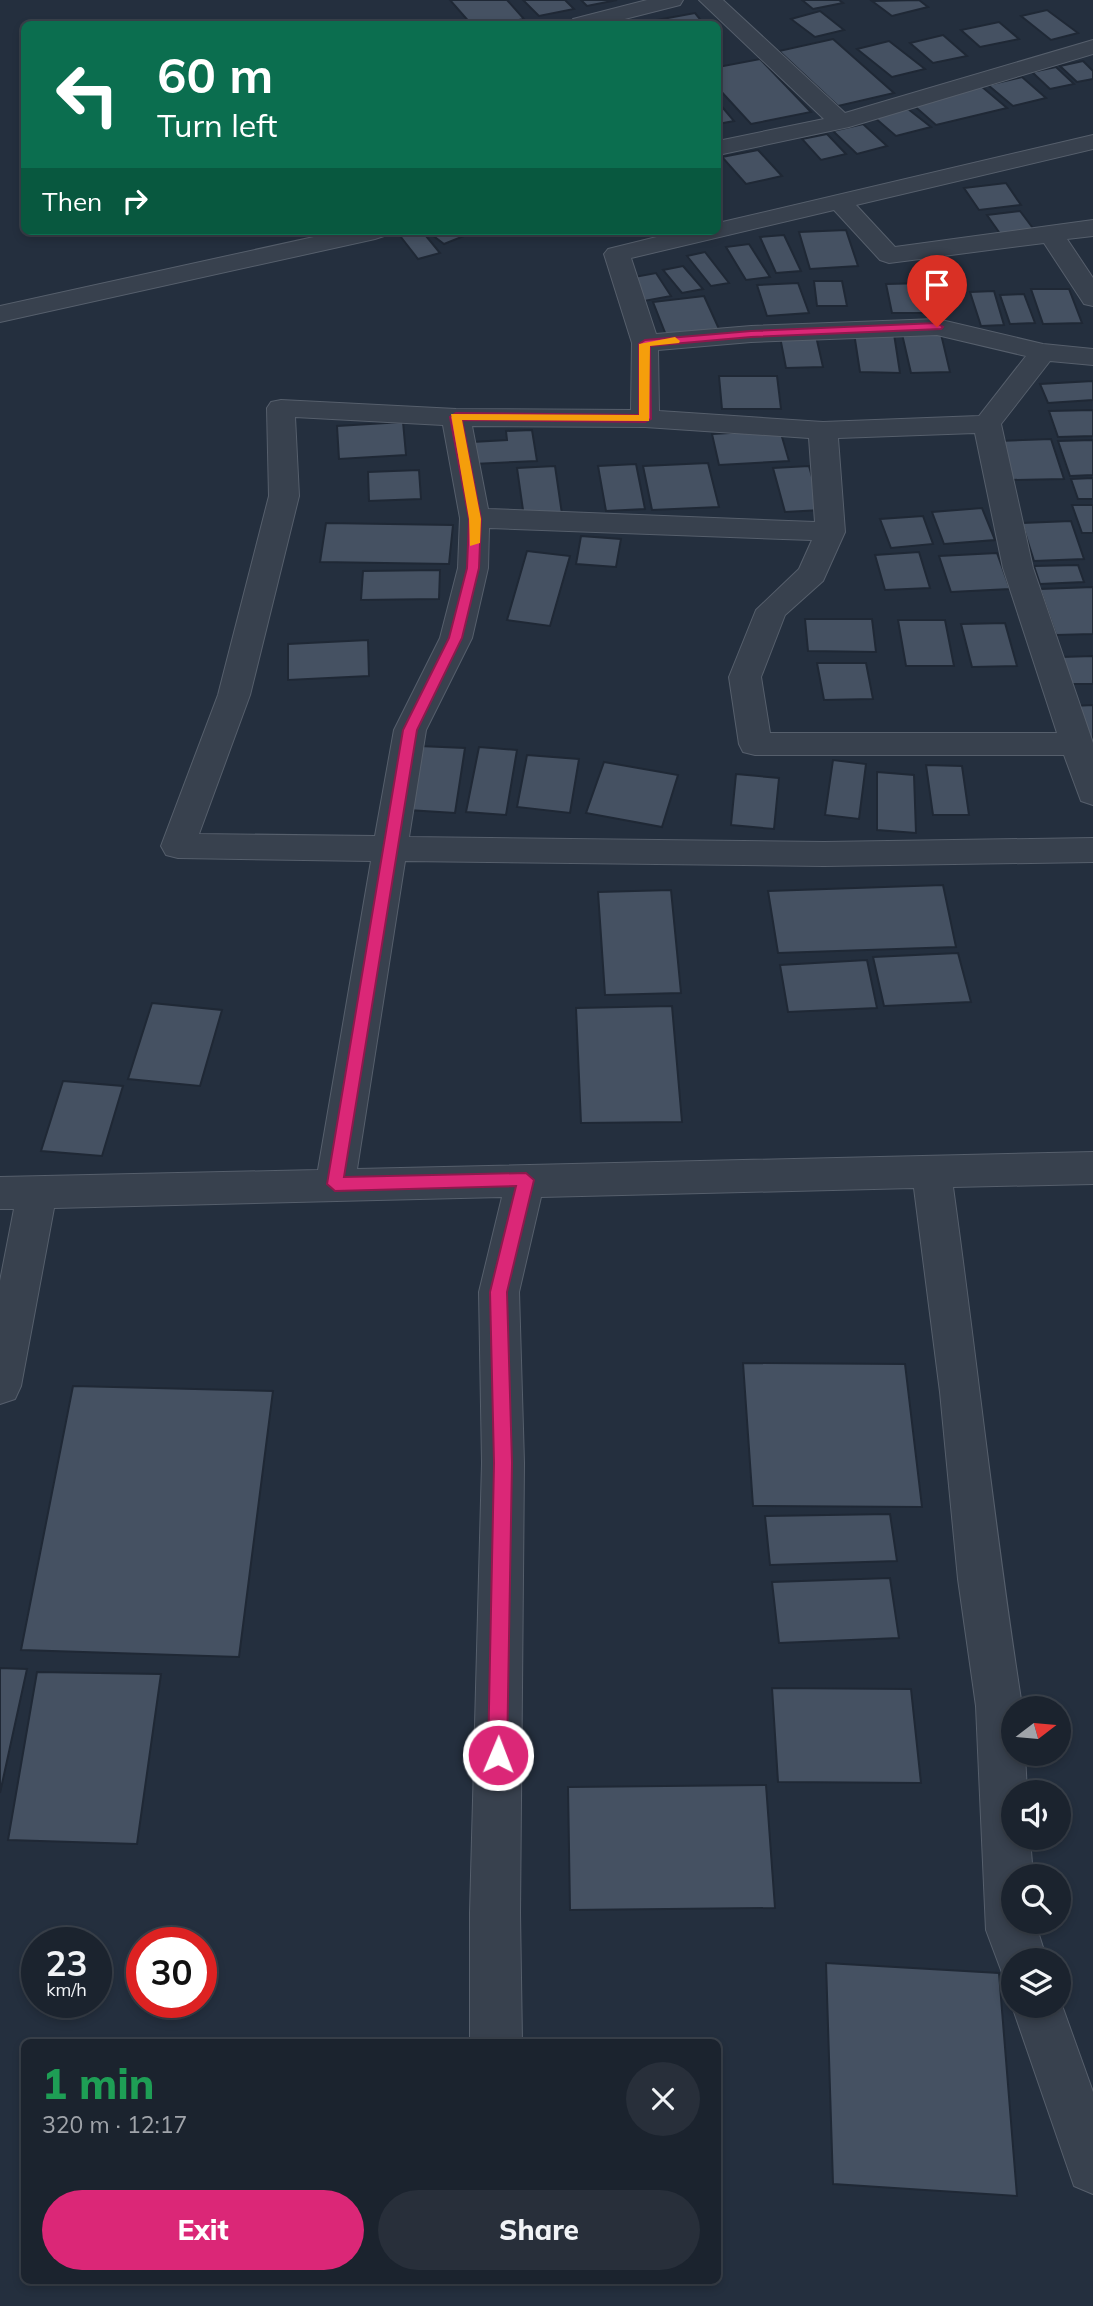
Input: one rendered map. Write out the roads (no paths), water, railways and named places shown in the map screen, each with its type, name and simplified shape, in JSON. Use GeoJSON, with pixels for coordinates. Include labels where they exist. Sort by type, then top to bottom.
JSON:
{"type":"FeatureCollection","features":[{"type":"Feature","properties":{"kind":"street"},"geometry":{"type":"LineString","coordinates":[[592,21],[672,0]]}},
{"type":"Feature","properties":{"kind":"street"},"geometry":{"type":"LineString","coordinates":[[710,0],[841,122]]}},
{"type":"Feature","properties":{"kind":"street"},"geometry":{"type":"LineString","coordinates":[[721,147],[841,122],[1093,47]]}},
{"type":"Feature","properties":{"kind":"street"},"geometry":{"type":"LineString","coordinates":[[721,229],[1093,142]]}},
{"type":"Feature","properties":{"kind":"street"},"geometry":{"type":"LineString","coordinates":[[839,201],[889,255],[1093,228]]}},
{"type":"Feature","properties":{"kind":"street"},"geometry":{"type":"LineString","coordinates":[[1051,233],[1093,298]]}},
{"type":"Feature","properties":{"kind":"street"},"geometry":{"type":"LineString","coordinates":[[0,314],[358,235]]}},
{"type":"Feature","properties":{"kind":"street"},"geometry":{"type":"LineString","coordinates":[[645,419],[645,344],[617,254],[695,235]]}},
{"type":"Feature","properties":{"kind":"street"},"geometry":{"type":"LineString","coordinates":[[645,344],[751,334],[937,327],[1043,352],[1093,357]]}},
{"type":"Feature","properties":{"kind":"street"},"geometry":{"type":"LineString","coordinates":[[987,424],[1043,352]]}},
{"type":"Feature","properties":{"kind":"street"},"geometry":{"type":"LineString","coordinates":[[987,424],[823,430],[645,419],[456,417],[281,408],[284,496],[234,695],[178,846],[824,854],[1093,850]]}},
{"type":"Feature","properties":{"kind":"street"},"geometry":{"type":"LineString","coordinates":[[335,1184],[410,730],[456,638],[473,568],[475,519],[456,417]]}},
{"type":"Feature","properties":{"kind":"street"},"geometry":{"type":"LineString","coordinates":[[987,424],[1018,568],[1093,793]]}},
{"type":"Feature","properties":{"kind":"street"},"geometry":{"type":"LineString","coordinates":[[823,430],[830,532],[812,574],[771,610],[745,677],[755,744],[1077,744]]}},
{"type":"Feature","properties":{"kind":"street"},"geometry":{"type":"LineString","coordinates":[[475,519],[830,532]]}},
{"type":"Feature","properties":{"kind":"street"},"geometry":{"type":"LineString","coordinates":[[0,1386],[19,1193],[1093,1168]]}},
{"type":"Feature","properties":{"kind":"street"},"geometry":{"type":"LineString","coordinates":[[932,1173],[961,1392],[980,1579],[999,1706],[1011,1930],[1018,1948]]}},
{"type":"Feature","properties":{"kind":"street"},"geometry":{"type":"LineString","coordinates":[[496,2039],[495,1913],[503,1463],[499,1292],[526,1180]]}},
{"type":"Feature","properties":{"kind":"street"},"geometry":{"type":"LineString","coordinates":[[1041,2018],[1093,2167]]}}]}
